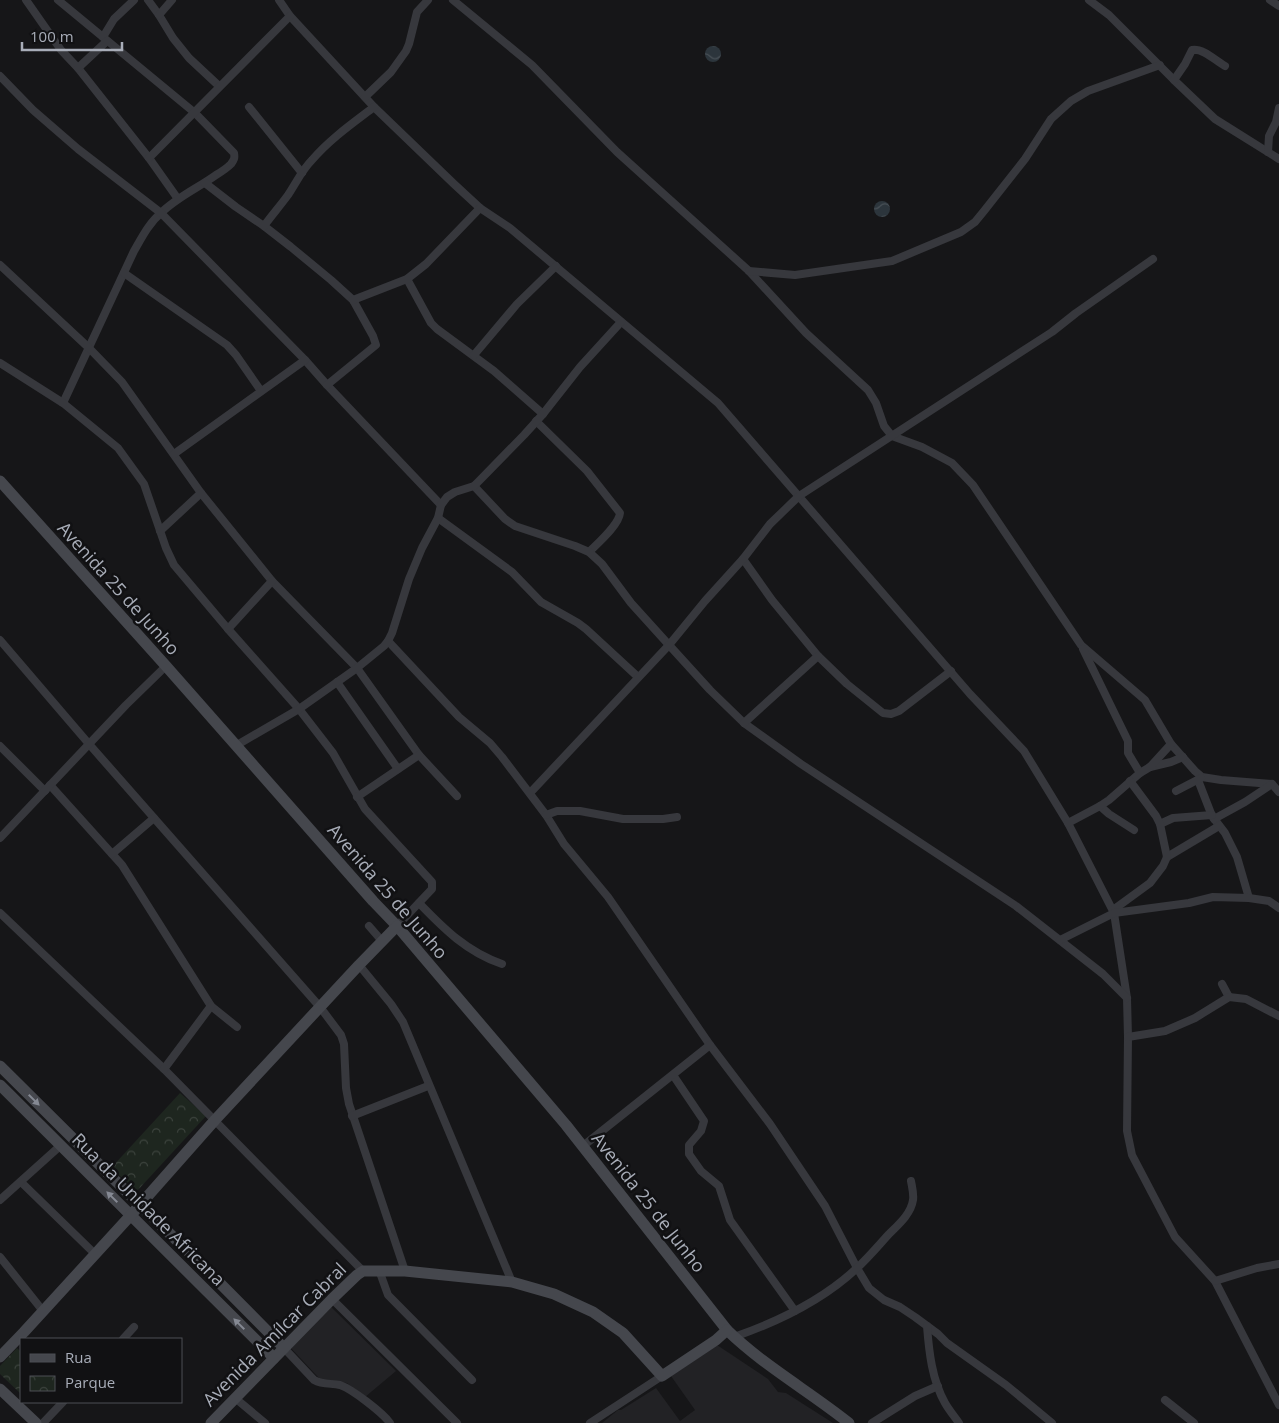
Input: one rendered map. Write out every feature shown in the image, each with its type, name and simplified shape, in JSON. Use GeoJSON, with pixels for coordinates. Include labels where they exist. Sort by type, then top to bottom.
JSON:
{"type":"FeatureCollection","features":[{"type":"Feature","properties":{"kind":"street"},"geometry":{"type":"LineString","coordinates":[[26,0],[61,50],[78,68],[149,158],[178,199]]}},
{"type":"Feature","properties":{"kind":"street"},"geometry":{"type":"LineString","coordinates":[[78,68],[105,39],[114,20],[134,0]]}},
{"type":"Feature","properties":{"kind":"street"},"geometry":{"type":"LineString","coordinates":[[148,0],[173,38],[190,58],[219,86]]}},
{"type":"Feature","properties":{"kind":"street"},"geometry":{"type":"LineString","coordinates":[[159,15],[172,0]]}},
{"type":"Feature","properties":{"kind":"street"},"geometry":{"type":"LineString","coordinates":[[279,0],[290,16],[374,107],[480,208],[510,228],[718,403],[970,694],[1024,751],[1068,823],[1113,912],[1127,998],[1126,1131],[1132,1155],[1175,1237],[1215,1281],[1279,1405]]}},
{"type":"Feature","properties":{"kind":"street"},"geometry":{"type":"LineString","coordinates":[[365,97],[391,72],[406,52],[417,12],[428,0]]}},
{"type":"Feature","properties":{"kind":"street"},"geometry":{"type":"LineString","coordinates":[[453,0],[532,66],[617,152],[749,271],[806,333],[868,390],[876,403],[884,426],[892,436],[922,447],[952,463],[964,474],[1081,645],[1128,741],[1128,753],[1140,773]]}},
{"type":"Feature","properties":{"kind":"street"},"geometry":{"type":"LineString","coordinates":[[1089,0],[1109,16],[1216,120],[1279,158]]}},
{"type":"Feature","properties":{"kind":"street"},"geometry":{"type":"LineString","coordinates":[[1270,0],[1279,6]]}},
{"type":"Feature","properties":{"kind":"street"},"geometry":{"type":"LineString","coordinates":[[63,2],[195,113],[234,153],[235,157],[230,165],[160,213],[146,230],[63,403]]}},
{"type":"Feature","properties":{"kind":"street"},"geometry":{"type":"LineString","coordinates":[[149,158],[290,16]]}},
{"type":"Feature","properties":{"kind":"street"},"geometry":{"type":"LineString","coordinates":[[1174,80],[1192,50],[1197,49],[1225,66]]}},
{"type":"Feature","properties":{"kind":"street"},"geometry":{"type":"LineString","coordinates":[[749,271],[795,275],[892,261],[961,232],[975,222],[1024,159],[1051,119],[1071,101],[1088,90],[1160,65]]}},
{"type":"Feature","properties":{"kind":"street"},"geometry":{"type":"LineString","coordinates":[[0,76],[32,110],[160,213],[305,360],[441,505]]}},
{"type":"Feature","properties":{"kind":"street"},"geometry":{"type":"LineString","coordinates":[[249,107],[302,173]]}},
{"type":"Feature","properties":{"kind":"street"},"geometry":{"type":"LineString","coordinates":[[264,226],[311,160],[332,139],[374,107]]}},
{"type":"Feature","properties":{"kind":"street"},"geometry":{"type":"LineString","coordinates":[[1268,152],[1269,136],[1276,122],[1279,108]]}},
{"type":"Feature","properties":{"kind":"street"},"geometry":{"type":"LineString","coordinates":[[205,183],[264,226],[353,300],[374,336],[376,345],[327,385]]}},
{"type":"Feature","properties":{"kind":"street"},"geometry":{"type":"LineString","coordinates":[[353,300],[407,279],[426,264],[480,208]]}},
{"type":"Feature","properties":{"kind":"street"},"geometry":{"type":"LineString","coordinates":[[530,794],[669,645],[705,601],[743,560],[770,524],[799,496],[1052,332],[1152,259]]}},
{"type":"Feature","properties":{"kind":"street"},"geometry":{"type":"LineString","coordinates":[[0,265],[89,348],[122,382],[202,493],[272,581],[357,668],[419,755],[457,796]]}},
{"type":"Feature","properties":{"kind":"street"},"geometry":{"type":"LineString","coordinates":[[474,355],[517,304],[556,266]]}},
{"type":"Feature","properties":{"kind":"street"},"geometry":{"type":"LineString","coordinates":[[124,273],[227,346],[236,355],[261,391]]}},
{"type":"Feature","properties":{"kind":"street"},"geometry":{"type":"LineString","coordinates":[[407,279],[431,323],[437,329],[494,371],[543,414]]}},
{"type":"Feature","properties":{"kind":"street"},"geometry":{"type":"LineString","coordinates":[[237,745],[299,709],[357,668],[384,646],[392,633],[415,563],[438,518],[441,505],[447,497],[455,492],[474,486],[543,414],[580,367],[621,322]]}},
{"type":"Feature","properties":{"kind":"street"},"geometry":{"type":"LineString","coordinates":[[174,454],[305,360]]}},
{"type":"Feature","properties":{"kind":"street"},"geometry":{"type":"LineString","coordinates":[[0,363],[63,403],[118,448],[144,484],[166,548],[174,564],[228,630],[299,709],[333,752],[357,797],[374,820],[432,882],[432,889],[215,1120],[43,1311],[27,1336]]}},
{"type":"Feature","properties":{"kind":"street"},"geometry":{"type":"LineString","coordinates":[[536,421],[587,471],[620,513],[614,525],[589,552]]}},
{"type":"Feature","properties":{"kind":"street","name":"Avenida 25 de Junho"},"geometry":{"type":"LineString","coordinates":[[0,481],[397,926],[583,1146],[730,1333],[766,1363],[831,1408],[849,1423]]}},
{"type":"Feature","properties":{"kind":"street"},"geometry":{"type":"LineString","coordinates":[[474,486],[504,519],[515,526],[589,552],[602,564],[631,603],[669,645],[710,690],[744,723],[801,764],[1016,906],[1103,974],[1127,998]]}},
{"type":"Feature","properties":{"kind":"street"},"geometry":{"type":"LineString","coordinates":[[160,531],[202,493]]}},
{"type":"Feature","properties":{"kind":"street"},"geometry":{"type":"LineString","coordinates":[[438,518],[512,572],[541,602],[586,629],[638,677]]}},
{"type":"Feature","properties":{"kind":"street"},"geometry":{"type":"LineString","coordinates":[[743,560],[772,600],[818,656],[847,684],[883,713],[899,712],[951,671]]}},
{"type":"Feature","properties":{"kind":"street"},"geometry":{"type":"LineString","coordinates":[[228,630],[272,581]]}},
{"type":"Feature","properties":{"kind":"street"},"geometry":{"type":"LineString","coordinates":[[0,640],[320,1007],[341,1035],[344,1044],[346,1088],[352,1116],[405,1271]]}},
{"type":"Feature","properties":{"kind":"street"},"geometry":{"type":"LineString","coordinates":[[388,641],[459,716],[502,757],[546,815],[564,844],[608,898],[710,1045],[770,1124],[825,1206],[869,1288],[884,1300],[908,1312],[938,1334],[947,1343],[1006,1385],[1052,1423]]}},
{"type":"Feature","properties":{"kind":"street"},"geometry":{"type":"LineString","coordinates":[[1081,645],[1145,700],[1171,744],[1200,779],[1213,817],[1226,833],[1237,857],[1249,898]]}},
{"type":"Feature","properties":{"kind":"street"},"geometry":{"type":"LineString","coordinates":[[744,723],[818,656]]}},
{"type":"Feature","properties":{"kind":"street"},"geometry":{"type":"LineString","coordinates":[[0,838],[126,704],[166,666]]}},
{"type":"Feature","properties":{"kind":"street"},"geometry":{"type":"LineString","coordinates":[[337,682],[398,769]]}},
{"type":"Feature","properties":{"kind":"street"},"geometry":{"type":"LineString","coordinates":[[1068,823],[1100,806],[1150,767],[1171,744]]}},
{"type":"Feature","properties":{"kind":"street"},"geometry":{"type":"LineString","coordinates":[[0,746],[47,788],[112,854],[122,866],[211,1006],[237,1028]]}},
{"type":"Feature","properties":{"kind":"street"},"geometry":{"type":"LineString","coordinates":[[357,797],[419,755]]}},
{"type":"Feature","properties":{"kind":"street"},"geometry":{"type":"LineString","coordinates":[[1150,767],[1183,757]]}},
{"type":"Feature","properties":{"kind":"street"},"geometry":{"type":"LineString","coordinates":[[1176,791],[1200,779],[1272,784],[1279,792]]}},
{"type":"Feature","properties":{"kind":"street"},"geometry":{"type":"LineString","coordinates":[[1060,940],[1113,912],[1150,883],[1163,866],[1166,857],[1160,824],[1130,781]]}},
{"type":"Feature","properties":{"kind":"street"},"geometry":{"type":"LineString","coordinates":[[1160,824],[1173,818],[1213,817],[1245,802],[1272,784]]}},
{"type":"Feature","properties":{"kind":"street"},"geometry":{"type":"LineString","coordinates":[[1100,806],[1134,830]]}},
{"type":"Feature","properties":{"kind":"street"},"geometry":{"type":"LineString","coordinates":[[546,815],[557,811],[580,811],[623,819],[663,820],[677,817]]}},
{"type":"Feature","properties":{"kind":"street"},"geometry":{"type":"LineString","coordinates":[[112,854],[154,818]]}},
{"type":"Feature","properties":{"kind":"street"},"geometry":{"type":"LineString","coordinates":[[1166,857],[1219,826]]}},
{"type":"Feature","properties":{"kind":"street"},"geometry":{"type":"LineString","coordinates":[[1113,912],[1189,903],[1213,897],[1249,898],[1269,901],[1279,908]]}},
{"type":"Feature","properties":{"kind":"street"},"geometry":{"type":"LineString","coordinates":[[419,903],[442,927],[460,941],[479,954],[502,964]]}},
{"type":"Feature","properties":{"kind":"street"},"geometry":{"type":"LineString","coordinates":[[0,913],[164,1068],[364,1271],[405,1271],[512,1282],[554,1294],[592,1312],[622,1334],[662,1376]]}},
{"type":"Feature","properties":{"kind":"street"},"geometry":{"type":"LineString","coordinates":[[369,926],[382,941]]}},
{"type":"Feature","properties":{"kind":"street"},"geometry":{"type":"LineString","coordinates":[[359,965],[391,1004],[402,1022],[512,1282]]}},
{"type":"Feature","properties":{"kind":"street"},"geometry":{"type":"LineString","coordinates":[[1222,984],[1229,997]]}},
{"type":"Feature","properties":{"kind":"street"},"geometry":{"type":"LineString","coordinates":[[1128,1037],[1165,1031],[1196,1018],[1229,997],[1246,999],[1279,1016]]}},
{"type":"Feature","properties":{"kind":"street"},"geometry":{"type":"LineString","coordinates":[[164,1068],[211,1006]]}},
{"type":"Feature","properties":{"kind":"street"},"geometry":{"type":"LineString","coordinates":[[583,1146],[710,1045]]}},
{"type":"Feature","properties":{"kind":"street","name":"Rua da Unidade Africana"},"geometry":{"type":"LineString","coordinates":[[0,1066],[284,1348]]}},
{"type":"Feature","properties":{"kind":"street"},"geometry":{"type":"LineString","coordinates":[[673,1075],[704,1121],[701,1130],[689,1145],[689,1154],[700,1171],[719,1186],[730,1220],[794,1311]]}},
{"type":"Feature","properties":{"kind":"street","name":"Rua da Unidade Africana"},"geometry":{"type":"LineString","coordinates":[[0,1085],[274,1358]]}},
{"type":"Feature","properties":{"kind":"street"},"geometry":{"type":"LineString","coordinates":[[352,1116],[428,1086]]}},
{"type":"Feature","properties":{"kind":"street"},"geometry":{"type":"LineString","coordinates":[[0,1200],[60,1146]]}},
{"type":"Feature","properties":{"kind":"street"},"geometry":{"type":"LineString","coordinates":[[590,1423],[716,1340],[730,1333],[749,1332],[794,1311],[826,1293],[857,1268],[908,1212],[913,1201],[911,1181]]}},
{"type":"Feature","properties":{"kind":"street"},"geometry":{"type":"LineString","coordinates":[[21,1182],[95,1254]]}},
{"type":"Feature","properties":{"kind":"street"},"geometry":{"type":"LineString","coordinates":[[0,1257],[43,1311]]}},
{"type":"Feature","properties":{"kind":"street"},"geometry":{"type":"LineString","coordinates":[[1215,1281],[1257,1268],[1279,1264]]}},
{"type":"Feature","properties":{"kind":"street"},"geometry":{"type":"LineString","coordinates":[[379,1270],[388,1295],[472,1380]]}},
{"type":"Feature","properties":{"kind":"street","name":"Avenida Amílcar Cabral"},"geometry":{"type":"LineString","coordinates":[[210,1423],[357,1275],[364,1271]]}},
{"type":"Feature","properties":{"kind":"street"},"geometry":{"type":"LineString","coordinates":[[332,1300],[457,1423]]}},
{"type":"Feature","properties":{"kind":"street"},"geometry":{"type":"LineString","coordinates":[[926,1326],[931,1362],[938,1386],[946,1404],[958,1423]]}},
{"type":"Feature","properties":{"kind":"street"},"geometry":{"type":"LineString","coordinates":[[124,1338],[134,1327]]}},
{"type":"Feature","properties":{"kind":"street"},"geometry":{"type":"LineString","coordinates":[[0,1357],[20,1341]]}},
{"type":"Feature","properties":{"kind":"street"},"geometry":{"type":"LineString","coordinates":[[284,1348],[314,1380],[319,1383],[337,1384],[346,1388],[371,1405],[390,1423]]}},
{"type":"Feature","properties":{"kind":"street"},"geometry":{"type":"LineString","coordinates":[[872,1423],[916,1396],[938,1386]]}},
{"type":"Feature","properties":{"kind":"street"},"geometry":{"type":"LineString","coordinates":[[0,1389],[36,1423]]}},
{"type":"Feature","properties":{"kind":"street"},"geometry":{"type":"LineString","coordinates":[[235,1398],[265,1423]]}},
{"type":"Feature","properties":{"kind":"street"},"geometry":{"type":"LineString","coordinates":[[1165,1400],[1194,1423]]}},
{"type":"Feature","properties":{"kind":"street"},"geometry":{"type":"LineString","coordinates":[[43,1423],[62,1403]]}},
{"type":"Feature","properties":{"kind":"shaded area"},"geometry":{"type":"Polygon","coordinates":[[[331,1307],[396,1371],[365,1397],[347,1383],[324,1381],[319,1378],[289,1346],[331,1307]]]}},
{"type":"Feature","properties":{"kind":"shaded area"},"geometry":{"type":"Polygon","coordinates":[[[717,1345],[768,1379],[778,1392],[786,1393],[833,1423],[602,1423],[618,1410],[621,1410],[656,1388],[680,1421],[695,1410],[671,1376],[717,1345]]]}},
{"type":"Feature","properties":{"kind":"green space"},"geometry":{"type":"Polygon","coordinates":[[[180,1093],[206,1116],[137,1191],[111,1168],[180,1093]]]}},
{"type":"Feature","properties":{"kind":"green space"},"geometry":{"type":"Polygon","coordinates":[[[17,1348],[20,1351],[20,1393],[0,1374],[0,1366],[17,1348]]]}},
{"type":"Feature","properties":{"kind":"water"},"geometry":{"type":"Polygon","coordinates":[[[710,46],[716,46],[721,51],[719,60],[710,62],[705,57],[705,51],[710,46]]]}},
{"type":"Feature","properties":{"kind":"water"},"geometry":{"type":"Polygon","coordinates":[[[879,201],[885,201],[890,206],[888,215],[879,217],[874,212],[874,206],[879,201]]]}}]}
